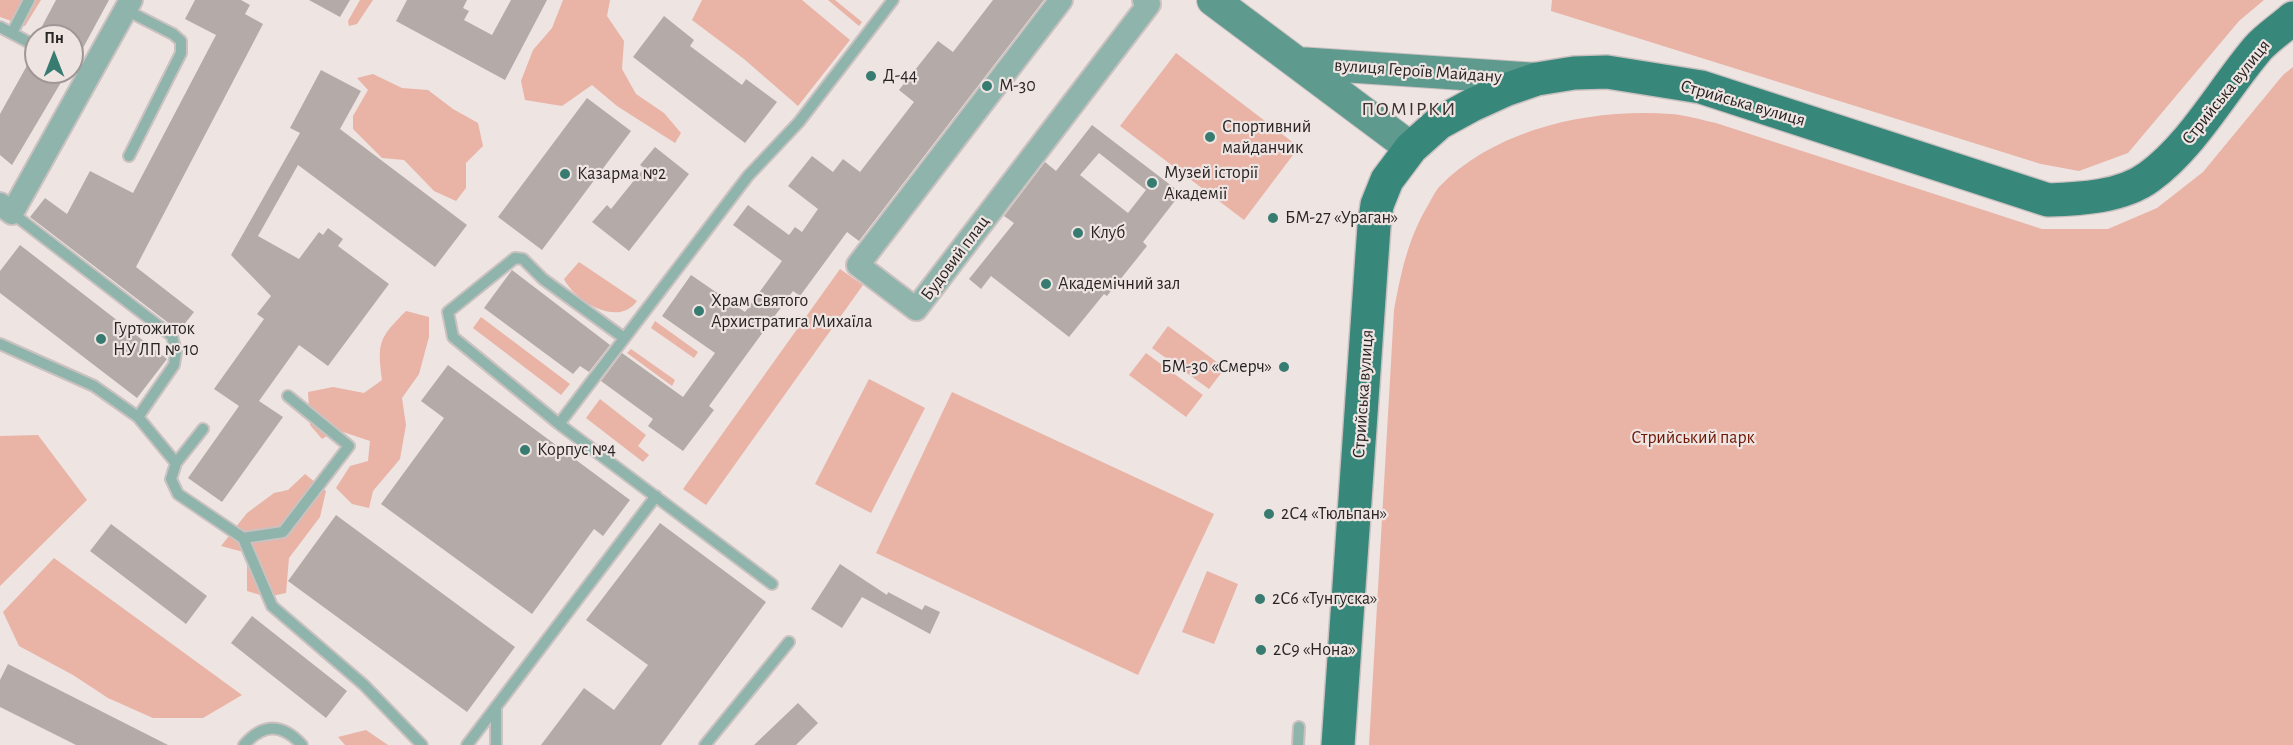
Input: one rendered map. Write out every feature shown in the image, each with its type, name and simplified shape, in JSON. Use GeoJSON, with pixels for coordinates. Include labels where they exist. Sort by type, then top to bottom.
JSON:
{"type":"FeatureCollection","features":[{"type":"Feature","properties":{"kind":"main road","name":"вулиця Героїв Майдану"},"geometry":{"type":"LineString","coordinates":[[1214,0],[1411,148]]}},
{"type":"Feature","properties":{"kind":"main road","name":"Стрийська вулиця"},"geometry":{"type":"LineString","coordinates":[[1338,745],[1377,205],[1387,180],[1411,148],[1439,123],[1472,105],[1537,79],[1574,73],[1608,72],[1701,87],[2048,200],[2087,198],[2118,191],[2148,178],[2179,150],[2259,46],[2293,18]]}},
{"type":"Feature","properties":{"kind":"main road","name":"вулиця Героїв Майдану"},"geometry":{"type":"LineString","coordinates":[[1298,63],[1537,79]]}},
{"type":"Feature","properties":{"kind":"street","name":"Будовий плац"},"geometry":{"type":"LineString","coordinates":[[1061,0],[858,265],[916,309],[1149,4],[1144,0]]}},
{"type":"Feature","properties":{"kind":"street"},"geometry":{"type":"LineString","coordinates":[[84,65],[129,5]]}},
{"type":"Feature","properties":{"kind":"street"},"geometry":{"type":"LineString","coordinates":[[6,209],[73,84]]}},
{"type":"Feature","properties":{"kind":"lane"},"geometry":{"type":"LineString","coordinates":[[12,33],[29,0]]}},
{"type":"Feature","properties":{"kind":"lane"},"geometry":{"type":"LineString","coordinates":[[559,424],[748,176],[799,122],[893,0]]}},
{"type":"Feature","properties":{"kind":"lane"},"geometry":{"type":"LineString","coordinates":[[129,5],[181,41],[181,53],[129,156]]}},
{"type":"Feature","properties":{"kind":"lane"},"geometry":{"type":"LineString","coordinates":[[0,27],[24,40]]}},
{"type":"Feature","properties":{"kind":"lane"},"geometry":{"type":"LineString","coordinates":[[6,209],[172,336],[176,352],[174,364],[138,417]]}},
{"type":"Feature","properties":{"kind":"lane"},"geometry":{"type":"LineString","coordinates":[[624,338],[543,279],[522,259],[514,258],[448,312],[453,337],[559,424],[772,584]]}},
{"type":"Feature","properties":{"kind":"lane"},"geometry":{"type":"LineString","coordinates":[[0,344],[94,386],[138,417],[176,463]]}},
{"type":"Feature","properties":{"kind":"lane"},"geometry":{"type":"LineString","coordinates":[[243,538],[283,532],[349,446],[288,396]]}},
{"type":"Feature","properties":{"kind":"lane"},"geometry":{"type":"LineString","coordinates":[[203,429],[176,463],[171,479],[178,494],[243,538],[272,606],[364,686],[422,745]]}},
{"type":"Feature","properties":{"kind":"lane"},"geometry":{"type":"LineString","coordinates":[[467,745],[656,496]]}},
{"type":"Feature","properties":{"kind":"lane"},"geometry":{"type":"LineString","coordinates":[[705,745],[789,642]]}},
{"type":"Feature","properties":{"kind":"lane"},"geometry":{"type":"LineString","coordinates":[[496,709],[496,745]]}},
{"type":"Feature","properties":{"kind":"lane"},"geometry":{"type":"LineString","coordinates":[[244,745],[255,732],[274,727],[294,736],[302,745]]}},
{"type":"Feature","properties":{"kind":"lane"},"geometry":{"type":"LineString","coordinates":[[1298,745],[1299,727]]}},
{"type":"Feature","properties":{"kind":"green space"},"geometry":{"type":"Polygon","coordinates":[[[0,0],[41,0],[24,26],[0,17],[0,0]]]}},
{"type":"Feature","properties":{"kind":"green space"},"geometry":{"type":"Polygon","coordinates":[[[360,0],[373,0],[357,24],[349,26],[348,21],[360,0]]]}},
{"type":"Feature","properties":{"kind":"green space"},"geometry":{"type":"Polygon","coordinates":[[[563,0],[610,0],[607,16],[624,41],[622,69],[636,94],[664,113],[681,133],[675,143],[617,106],[592,85],[562,106],[525,100],[521,81],[533,50],[552,28],[563,0]]]}},
{"type":"Feature","properties":{"kind":"green space"},"geometry":{"type":"Polygon","coordinates":[[[702,0],[802,0],[850,40],[798,106],[744,59],[692,20],[702,0]]]}},
{"type":"Feature","properties":{"kind":"green space"},"geometry":{"type":"Polygon","coordinates":[[[828,0],[835,0],[862,22],[859,26],[828,0]]]}},
{"type":"Feature","properties":{"kind":"green space"},"geometry":{"type":"Polygon","coordinates":[[[1552,0],[2264,0],[2239,21],[2128,153],[2079,171],[2041,164],[1551,11],[1552,0]]]}},
{"type":"Feature","properties":{"kind":"green space","name":"Спортивний майданчик"},"geometry":{"type":"Polygon","coordinates":[[[1176,53],[1299,147],[1244,220],[1120,126],[1176,53]]]}},
{"type":"Feature","properties":{"kind":"green space","name":"Стрийський парк"},"geometry":{"type":"Polygon","coordinates":[[[2293,67],[2293,745],[1369,745],[1394,310],[1406,257],[1420,219],[1439,187],[1462,167],[1488,150],[1517,136],[1547,126],[1609,115],[1671,114],[1716,123],[2042,229],[2108,229],[2157,208],[2203,172],[2283,75],[2293,67]]]}},
{"type":"Feature","properties":{"kind":"green space"},"geometry":{"type":"Polygon","coordinates":[[[373,74],[402,88],[428,90],[453,109],[478,123],[483,146],[466,163],[466,188],[456,201],[434,191],[404,160],[382,158],[353,129],[353,116],[368,90],[357,78],[373,74]]]}},
{"type":"Feature","properties":{"kind":"green space"},"geometry":{"type":"Polygon","coordinates":[[[579,262],[637,301],[629,309],[619,312],[608,312],[587,303],[577,296],[564,279],[579,262]]]}},
{"type":"Feature","properties":{"kind":"green space"},"geometry":{"type":"Polygon","coordinates":[[[840,269],[863,285],[706,505],[683,489],[840,269]]]}},
{"type":"Feature","properties":{"kind":"green space"},"geometry":{"type":"Polygon","coordinates":[[[406,311],[429,317],[429,337],[419,374],[402,398],[406,425],[400,459],[373,491],[369,508],[352,504],[336,488],[350,466],[368,461],[370,441],[337,430],[322,439],[310,425],[308,392],[333,387],[364,393],[382,380],[380,349],[382,341],[390,328],[406,311]]]}},
{"type":"Feature","properties":{"kind":"green space"},"geometry":{"type":"Polygon","coordinates":[[[481,317],[570,384],[561,395],[473,328],[481,317]]]}},
{"type":"Feature","properties":{"kind":"green space"},"geometry":{"type":"Polygon","coordinates":[[[655,321],[698,352],[694,358],[651,328],[655,321]]]}},
{"type":"Feature","properties":{"kind":"green space"},"geometry":{"type":"Polygon","coordinates":[[[1168,326],[1225,368],[1209,389],[1152,348],[1168,326]]]}},
{"type":"Feature","properties":{"kind":"green space"},"geometry":{"type":"Polygon","coordinates":[[[631,349],[675,380],[672,386],[627,353],[631,349]]]}},
{"type":"Feature","properties":{"kind":"green space"},"geometry":{"type":"Polygon","coordinates":[[[1146,353],[1203,395],[1186,417],[1129,375],[1146,353]]]}},
{"type":"Feature","properties":{"kind":"green space"},"geometry":{"type":"Polygon","coordinates":[[[869,379],[925,408],[871,513],[815,484],[869,379]]]}},
{"type":"Feature","properties":{"kind":"green space"},"geometry":{"type":"Polygon","coordinates":[[[952,392],[1214,514],[1138,675],[876,553],[952,392]]]}},
{"type":"Feature","properties":{"kind":"green space"},"geometry":{"type":"Polygon","coordinates":[[[600,399],[646,435],[638,446],[649,455],[643,462],[586,418],[600,399]]]}},
{"type":"Feature","properties":{"kind":"green space"},"geometry":{"type":"Polygon","coordinates":[[[38,435],[87,500],[0,586],[0,436],[38,435]]]}},
{"type":"Feature","properties":{"kind":"green space"},"geometry":{"type":"Polygon","coordinates":[[[305,474],[326,491],[320,517],[289,558],[286,593],[267,597],[247,591],[247,553],[221,546],[247,513],[274,493],[288,490],[305,474]]]}},
{"type":"Feature","properties":{"kind":"green space"},"geometry":{"type":"Polygon","coordinates":[[[54,558],[242,695],[203,718],[153,718],[108,698],[73,675],[19,646],[3,612],[54,558]]]}},
{"type":"Feature","properties":{"kind":"green space"},"geometry":{"type":"Polygon","coordinates":[[[1207,571],[1238,584],[1214,644],[1182,632],[1207,571]]]}},
{"type":"Feature","properties":{"kind":"green space"},"geometry":{"type":"Polygon","coordinates":[[[366,730],[388,745],[345,745],[338,737],[366,730]]]}},
{"type":"Feature","properties":{"kind":"building"},"geometry":{"type":"Polygon","coordinates":[[[56,0],[109,0],[84,46],[84,24],[43,24],[56,0]]]}},
{"type":"Feature","properties":{"kind":"building"},"geometry":{"type":"Polygon","coordinates":[[[195,0],[241,0],[250,5],[245,14],[263,24],[136,267],[194,312],[179,331],[30,217],[45,198],[67,214],[90,171],[133,193],[216,35],[185,19],[195,0]]]}},
{"type":"Feature","properties":{"kind":"building"},"geometry":{"type":"Polygon","coordinates":[[[309,0],[350,0],[340,17],[309,0]]]}},
{"type":"Feature","properties":{"kind":"building"},"geometry":{"type":"Polygon","coordinates":[[[407,0],[467,0],[463,8],[469,11],[464,20],[492,35],[511,0],[547,0],[505,80],[396,21],[407,0]]]}},
{"type":"Feature","properties":{"kind":"building"},"geometry":{"type":"Polygon","coordinates":[[[993,0],[1044,0],[859,241],[847,232],[800,296],[793,291],[709,406],[714,410],[683,451],[648,426],[653,419],[601,381],[622,353],[683,397],[715,353],[662,316],[691,275],[745,312],[782,261],[733,225],[748,205],[789,235],[795,227],[802,232],[818,209],[788,186],[812,156],[833,172],[843,159],[860,172],[914,102],[899,90],[938,41],[953,52],[993,0]]]}},
{"type":"Feature","properties":{"kind":"building"},"geometry":{"type":"Polygon","coordinates":[[[664,16],[694,40],[690,46],[742,85],[746,79],[777,102],[745,143],[633,57],[664,16]]]}},
{"type":"Feature","properties":{"kind":"building"},"geometry":{"type":"Polygon","coordinates":[[[321,70],[361,91],[340,129],[467,225],[435,267],[298,165],[258,236],[299,259],[319,232],[323,235],[328,228],[343,239],[338,246],[389,284],[328,366],[299,345],[259,401],[283,417],[222,502],[188,478],[239,406],[214,389],[264,319],[257,314],[271,296],[231,255],[300,133],[290,128],[321,70]]]}},
{"type":"Feature","properties":{"kind":"building"},"geometry":{"type":"Polygon","coordinates":[[[24,71],[24,84],[60,84],[12,165],[0,155],[0,114],[24,71]]]}},
{"type":"Feature","properties":{"kind":"building","name":"Казарма №2"},"geometry":{"type":"Polygon","coordinates":[[[587,98],[631,131],[542,250],[498,217],[587,98]]]}},
{"type":"Feature","properties":{"kind":"building"},"geometry":{"type":"Polygon","coordinates":[[[1092,125],[1181,193],[1143,242],[1147,246],[1107,296],[1104,294],[1069,337],[991,276],[981,289],[969,279],[1014,223],[1004,216],[1045,162],[1056,171],[1092,125]],[[1099,153],[1080,175],[1128,213],[1146,190],[1099,153]]]}},
{"type":"Feature","properties":{"kind":"building"},"geometry":{"type":"Polygon","coordinates":[[[655,147],[689,174],[629,251],[592,222],[607,205],[611,209],[644,168],[640,165],[655,147]]]}},
{"type":"Feature","properties":{"kind":"building","name":"Гуртожиток НУ ЛП № 10"},"geometry":{"type":"Polygon","coordinates":[[[20,245],[167,359],[137,398],[0,293],[0,271],[20,245]]]}},
{"type":"Feature","properties":{"kind":"building"},"geometry":{"type":"Polygon","coordinates":[[[512,270],[610,345],[589,372],[580,366],[573,374],[484,308],[512,270]]]}},
{"type":"Feature","properties":{"kind":"building"},"geometry":{"type":"Polygon","coordinates":[[[448,365],[630,500],[603,536],[594,529],[532,614],[381,504],[444,418],[421,401],[448,365]]]}},
{"type":"Feature","properties":{"kind":"building"},"geometry":{"type":"Polygon","coordinates":[[[336,515],[515,647],[467,712],[288,581],[336,515]]]}},
{"type":"Feature","properties":{"kind":"building"},"geometry":{"type":"Polygon","coordinates":[[[660,523],[766,602],[661,745],[541,745],[584,688],[614,710],[648,665],[586,620],[660,523]]]}},
{"type":"Feature","properties":{"kind":"building"},"geometry":{"type":"Polygon","coordinates":[[[111,524],[207,596],[186,624],[90,551],[111,524]]]}},
{"type":"Feature","properties":{"kind":"building"},"geometry":{"type":"Polygon","coordinates":[[[840,564],[887,595],[888,592],[922,610],[925,605],[940,612],[930,634],[862,597],[842,628],[811,609],[840,564]]]}},
{"type":"Feature","properties":{"kind":"building"},"geometry":{"type":"Polygon","coordinates":[[[252,616],[347,691],[326,718],[231,643],[252,616]]]}},
{"type":"Feature","properties":{"kind":"building"},"geometry":{"type":"Polygon","coordinates":[[[8,664],[168,745],[76,745],[0,707],[0,680],[8,664]]]}},
{"type":"Feature","properties":{"kind":"building"},"geometry":{"type":"Polygon","coordinates":[[[798,703],[818,723],[796,745],[754,745],[798,703]]]}},
{"type":"Feature","properties":{"kind":"place","name":"Д-44"},"geometry":{"type":"Point","coordinates":[871,76]}},
{"type":"Feature","properties":{"kind":"place","name":"М-30"},"geometry":{"type":"Point","coordinates":[987,86]}},
{"type":"Feature","properties":{"kind":"place","name":"Спортивний майданчик"},"geometry":{"type":"Point","coordinates":[1210,137]}},
{"type":"Feature","properties":{"kind":"place","name":"Казарма №2"},"geometry":{"type":"Point","coordinates":[565,174]}},
{"type":"Feature","properties":{"kind":"place","name":"Музей історії Академії"},"geometry":{"type":"Point","coordinates":[1152,183]}},
{"type":"Feature","properties":{"kind":"place","name":"БМ-27 «Ураган»"},"geometry":{"type":"Point","coordinates":[1273,218]}},
{"type":"Feature","properties":{"kind":"place","name":"Клуб"},"geometry":{"type":"Point","coordinates":[1078,233]}},
{"type":"Feature","properties":{"kind":"place","name":"Академічний зал"},"geometry":{"type":"Point","coordinates":[1046,284]}},
{"type":"Feature","properties":{"kind":"place","name":"Храм Святого Архистратига Михаїла"},"geometry":{"type":"Point","coordinates":[699,311]}},
{"type":"Feature","properties":{"kind":"place","name":"Гуртожиток НУ ЛП № 10"},"geometry":{"type":"Point","coordinates":[101,339]}},
{"type":"Feature","properties":{"kind":"place","name":"БМ-30 «Смерч»"},"geometry":{"type":"Point","coordinates":[1284,367]}},
{"type":"Feature","properties":{"kind":"place","name":"Корпус №4"},"geometry":{"type":"Point","coordinates":[525,450]}},
{"type":"Feature","properties":{"kind":"place","name":"2С4 «Тюльпан»"},"geometry":{"type":"Point","coordinates":[1269,514]}},
{"type":"Feature","properties":{"kind":"place","name":"2С6 «Тунгуска»"},"geometry":{"type":"Point","coordinates":[1260,599]}},
{"type":"Feature","properties":{"kind":"place","name":"2С9 «Нона»"},"geometry":{"type":"Point","coordinates":[1261,650]}},
{"type":"Feature","properties":{"kind":"district","name":"ПОМІРКИ"},"geometry":{"type":"Point","coordinates":[1409,109]}}]}
